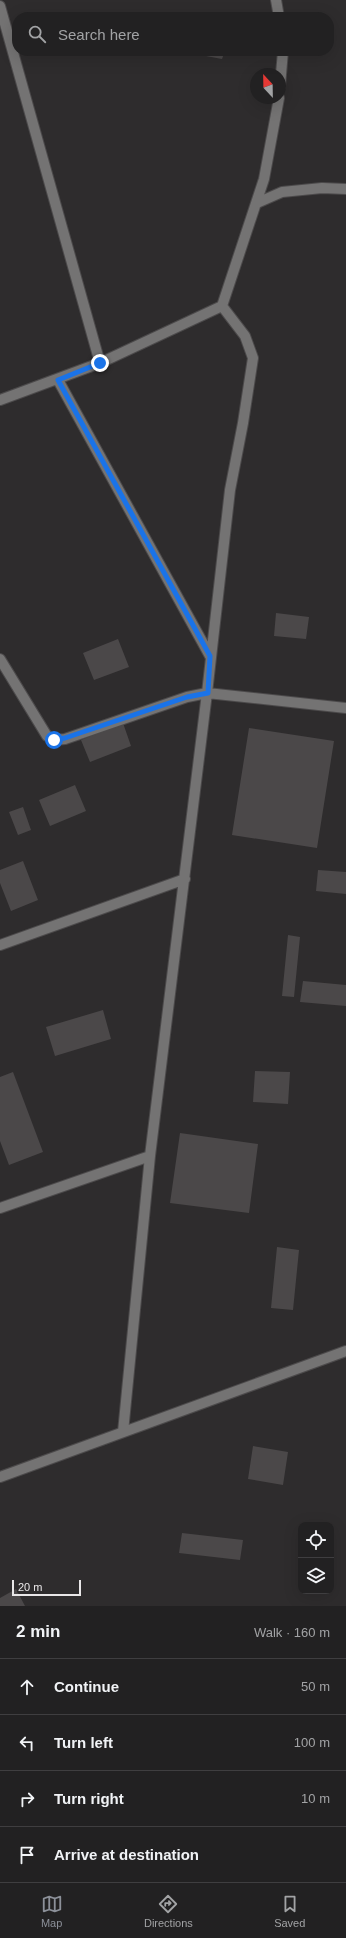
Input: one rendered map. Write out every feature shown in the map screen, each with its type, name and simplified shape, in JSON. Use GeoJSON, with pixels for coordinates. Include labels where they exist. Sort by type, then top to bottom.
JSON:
{"type":"FeatureCollection","features":[{"type":"Feature","properties":{"kind":"street"},"geometry":{"type":"LineString","coordinates":[[276,0],[278,12]]}},
{"type":"Feature","properties":{"kind":"street"},"geometry":{"type":"LineString","coordinates":[[0,6],[12,49]]}},
{"type":"Feature","properties":{"kind":"street"},"geometry":{"type":"LineString","coordinates":[[14,56],[100,363]]}},
{"type":"Feature","properties":{"kind":"street"},"geometry":{"type":"LineString","coordinates":[[282,68],[283,56]]}},
{"type":"Feature","properties":{"kind":"street"},"geometry":{"type":"LineString","coordinates":[[0,400],[58,380],[100,363],[222,306],[257,204],[264,179],[278,104]]}},
{"type":"Feature","properties":{"kind":"street"},"geometry":{"type":"LineString","coordinates":[[257,204],[282,192],[322,188],[346,189]]}},
{"type":"Feature","properties":{"kind":"street"},"geometry":{"type":"LineString","coordinates":[[123,1432],[150,1156],[208,693],[210,656],[230,490],[243,423],[253,358],[245,336],[222,306]]}},
{"type":"Feature","properties":{"kind":"street"},"geometry":{"type":"LineString","coordinates":[[58,380],[210,656]]}},
{"type":"Feature","properties":{"kind":"street"},"geometry":{"type":"LineString","coordinates":[[0,659],[48,736],[54,740],[65,738],[187,697],[208,693],[346,708]]}},
{"type":"Feature","properties":{"kind":"street"},"geometry":{"type":"LineString","coordinates":[[0,945],[184,879]]}},
{"type":"Feature","properties":{"kind":"street"},"geometry":{"type":"LineString","coordinates":[[0,1208],[150,1156]]}},
{"type":"Feature","properties":{"kind":"street"},"geometry":{"type":"LineString","coordinates":[[0,1477],[346,1351]]}},
{"type":"Feature","properties":{"kind":"building"},"geometry":{"type":"Polygon","coordinates":[[[206,56],[223,56],[222,59],[206,56]]]}},
{"type":"Feature","properties":{"kind":"building"},"geometry":{"type":"Polygon","coordinates":[[[276,613],[309,617],[306,639],[274,636],[276,613]]]}},
{"type":"Feature","properties":{"kind":"building"},"geometry":{"type":"Polygon","coordinates":[[[118,639],[129,667],[94,680],[83,653],[118,639]]]}},
{"type":"Feature","properties":{"kind":"building"},"geometry":{"type":"Polygon","coordinates":[[[123,723],[131,746],[90,762],[81,740],[123,723]]]}},
{"type":"Feature","properties":{"kind":"building"},"geometry":{"type":"Polygon","coordinates":[[[249,728],[334,741],[317,848],[232,835],[249,728]]]}},
{"type":"Feature","properties":{"kind":"building"},"geometry":{"type":"Polygon","coordinates":[[[75,785],[86,811],[50,826],[39,800],[75,785]]]}},
{"type":"Feature","properties":{"kind":"building"},"geometry":{"type":"Polygon","coordinates":[[[23,807],[31,830],[18,835],[9,812],[23,807]]]}},
{"type":"Feature","properties":{"kind":"building"},"geometry":{"type":"Polygon","coordinates":[[[23,861],[38,900],[11,911],[0,883],[0,870],[23,861]]]}},
{"type":"Feature","properties":{"kind":"building"},"geometry":{"type":"Polygon","coordinates":[[[318,870],[346,872],[346,894],[316,891],[318,870]]]}},
{"type":"Feature","properties":{"kind":"building"},"geometry":{"type":"Polygon","coordinates":[[[288,935],[300,937],[294,997],[282,996],[288,935]]]}},
{"type":"Feature","properties":{"kind":"building"},"geometry":{"type":"Polygon","coordinates":[[[303,981],[346,985],[346,1006],[300,1002],[303,981]]]}},
{"type":"Feature","properties":{"kind":"building"},"geometry":{"type":"Polygon","coordinates":[[[103,1010],[111,1039],[55,1056],[46,1027],[103,1010]]]}},
{"type":"Feature","properties":{"kind":"building"},"geometry":{"type":"Polygon","coordinates":[[[255,1071],[290,1072],[288,1104],[253,1102],[255,1071]]]}},
{"type":"Feature","properties":{"kind":"building"},"geometry":{"type":"Polygon","coordinates":[[[13,1072],[43,1152],[9,1165],[0,1141],[0,1077],[13,1072]]]}},
{"type":"Feature","properties":{"kind":"building"},"geometry":{"type":"Polygon","coordinates":[[[180,1133],[258,1144],[249,1213],[170,1203],[180,1133]]]}},
{"type":"Feature","properties":{"kind":"building"},"geometry":{"type":"Polygon","coordinates":[[[277,1247],[299,1250],[293,1310],[271,1308],[277,1247]]]}},
{"type":"Feature","properties":{"kind":"building"},"geometry":{"type":"Polygon","coordinates":[[[253,1446],[288,1452],[283,1485],[248,1479],[253,1446]]]}},
{"type":"Feature","properties":{"kind":"building"},"geometry":{"type":"Polygon","coordinates":[[[182,1533],[243,1540],[240,1560],[179,1553],[182,1533]]]}},
{"type":"Feature","properties":{"kind":"building"},"geometry":{"type":"Polygon","coordinates":[[[16,1589],[25,1606],[0,1606],[0,1598],[16,1589]]]}},
{"type":"Feature","properties":{"kind":"route"},"geometry":{"type":"LineString","coordinates":[[54,740],[65,738],[187,697],[208,693],[210,656],[58,380],[100,363]]}}]}
